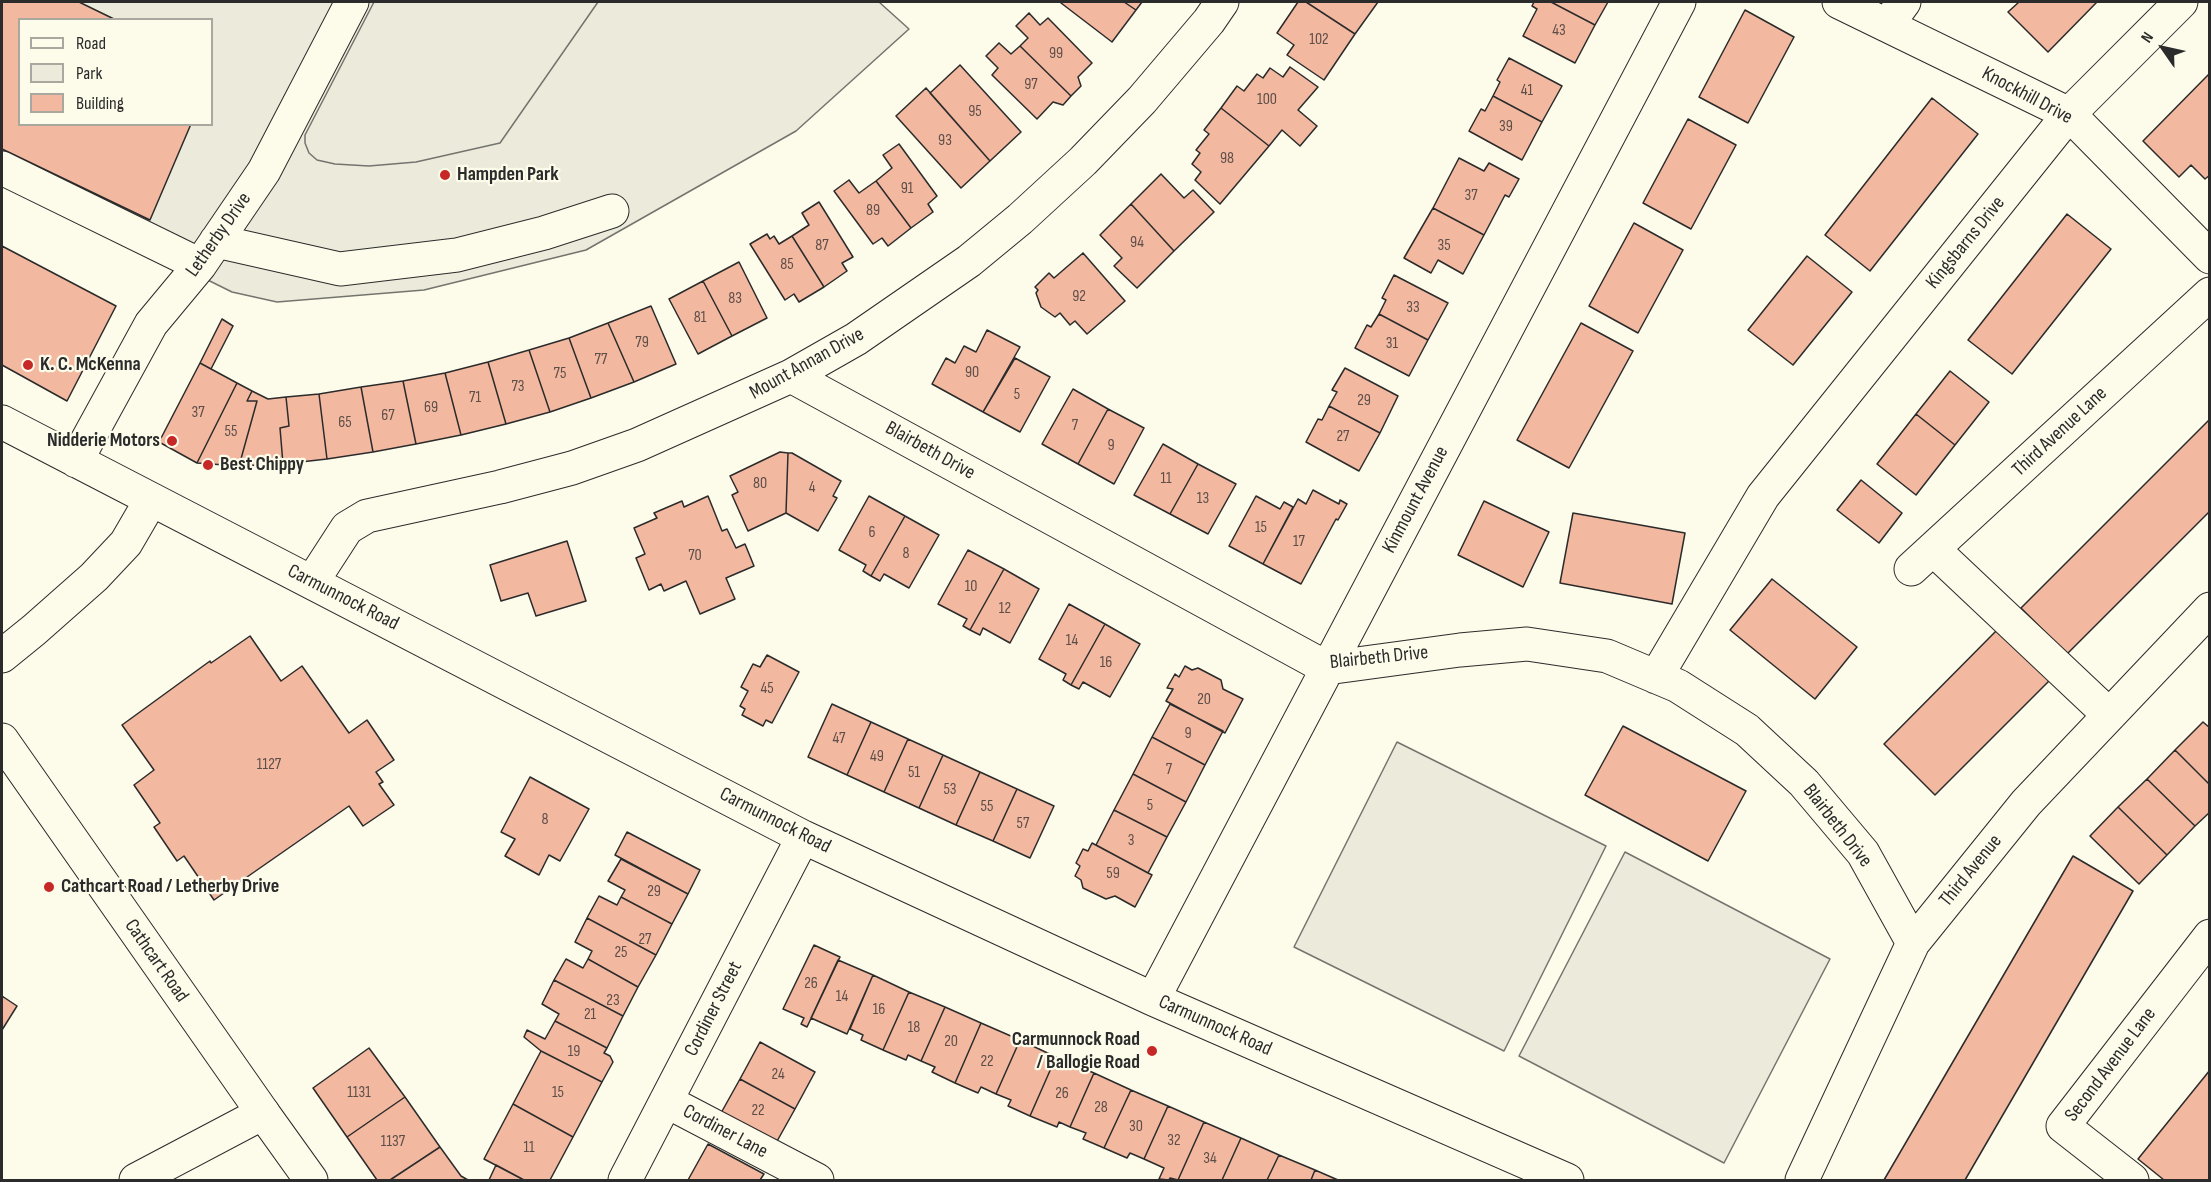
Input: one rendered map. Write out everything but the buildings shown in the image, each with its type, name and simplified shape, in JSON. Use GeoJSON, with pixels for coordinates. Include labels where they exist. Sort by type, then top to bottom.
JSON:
{"type":"FeatureCollection","features":[{"type":"Feature","properties":{"kind":"street","name":"Letherby Drive"},"geometry":{"type":"LineString","coordinates":[[76,461],[151,324],[208,253],[264,171],[352,2]]}},
{"type":"Feature","properties":{"kind":"street","name":"Mount Annan Drive"},"geometry":{"type":"LineString","coordinates":[[312,582],[347,528],[367,516],[500,487],[572,468],[637,445],[791,376],[856,339],[969,261],[1020,219],[1083,161],[1142,100],[1209,21],[1221,2]]}},
{"type":"Feature","properties":{"kind":"street","name":"Kinmount Avenue"},"geometry":{"type":"LineString","coordinates":[[1153,999],[1679,2]]}},
{"type":"Feature","properties":{"kind":"street","name":"Knockhill Drive"},"geometry":{"type":"LineString","coordinates":[[1839,2],[1895,13],[2069,114],[2210,257]]}},
{"type":"Feature","properties":{"kind":"street","name":"Kingsbarns Drive"},"geometry":{"type":"LineString","coordinates":[[1656,677],[1763,496],[2069,114],[2181,2]]}},
{"type":"Feature","properties":{"kind":"street"},"geometry":{"type":"LineString","coordinates":[[2,168],[208,253],[340,268],[457,255],[544,233],[612,211]]}},
{"type":"Feature","properties":{"kind":"street","name":"Third Avenue Lane"},"geometry":{"type":"LineString","coordinates":[[2108,714],[1922,559],[2210,294]]}},
{"type":"Feature","properties":{"kind":"street","name":"Blairbeth Drive"},"geometry":{"type":"LineString","coordinates":[[791,376],[1327,668],[1460,650],[1527,644],[1607,656],[1678,686],[1747,730],[1804,783],[1863,853],[1913,943]]}},
{"type":"Feature","properties":{"kind":"street","name":"Carmunnock Road"},"geometry":{"type":"LineString","coordinates":[[2,422],[803,837],[1527,1172],[1567,1180]]}},
{"type":"Feature","properties":{"kind":"street"},"geometry":{"type":"LineString","coordinates":[[2,656],[118,552],[126,543],[151,500]]}},
{"type":"Feature","properties":{"kind":"street","name":"Third Avenue"},"geometry":{"type":"LineString","coordinates":[[1802,1180],[1913,943],[2026,803],[2210,609]]}},
{"type":"Feature","properties":{"kind":"street","name":"Cathcart Road"},"geometry":{"type":"LineString","coordinates":[[2,740],[311,1180]]}},
{"type":"Feature","properties":{"kind":"street","name":"Cordiner Street"},"geometry":{"type":"LineString","coordinates":[[625,1180],[803,837]]}},
{"type":"Feature","properties":{"kind":"street","name":"Second Avenue Lane"},"geometry":{"type":"LineString","coordinates":[[2132,1180],[2063,1126],[2210,936]]}},
{"type":"Feature","properties":{"kind":"street","name":"Cordiner Lane"},"geometry":{"type":"LineString","coordinates":[[666,1101],[817,1180]]}},
{"type":"Feature","properties":{"kind":"street"},"geometry":{"type":"LineString","coordinates":[[136,1180],[263,1113]]}},
{"type":"Feature","properties":{"kind":"green space","name":"Hampden Park"},"geometry":{"type":"Polygon","coordinates":[[[2,2],[879,2],[909,29],[796,131],[586,250],[424,290],[277,302],[232,292],[137,245],[149,220],[2,149],[2,2]]]}},
{"type":"Feature","properties":{"kind":"green space"},"geometry":{"type":"Polygon","coordinates":[[[1397,742],[1606,846],[1504,1051],[1294,947],[1397,742]]]}},
{"type":"Feature","properties":{"kind":"green space"},"geometry":{"type":"Polygon","coordinates":[[[1625,852],[1830,959],[1724,1163],[1519,1056],[1625,852]]]}},
{"type":"Feature","properties":{"kind":"shaded area"},"geometry":{"type":"Polygon","coordinates":[[[374,2],[598,2],[500,143],[416,162],[369,166],[335,164],[317,160],[309,153],[305,135],[374,2]]]}},
{"type":"Feature","properties":{"kind":"place","name":"Hampden Park"},"geometry":{"type":"Point","coordinates":[445,175]}},
{"type":"Feature","properties":{"kind":"place","name":"K. C. McKenna"},"geometry":{"type":"Point","coordinates":[28,365]}},
{"type":"Feature","properties":{"kind":"place","name":"Nidderie Motors"},"geometry":{"type":"Point","coordinates":[172,441]}},
{"type":"Feature","properties":{"kind":"place","name":"Best Chippy"},"geometry":{"type":"Point","coordinates":[208,465]}},
{"type":"Feature","properties":{"kind":"place","name":"Cathcart Road / Letherby Drive"},"geometry":{"type":"Point","coordinates":[49,887]}},
{"type":"Feature","properties":{"kind":"place","name":"Carmunnock Road / Ballogie Road"},"geometry":{"type":"Point","coordinates":[1152,1051]}}]}
